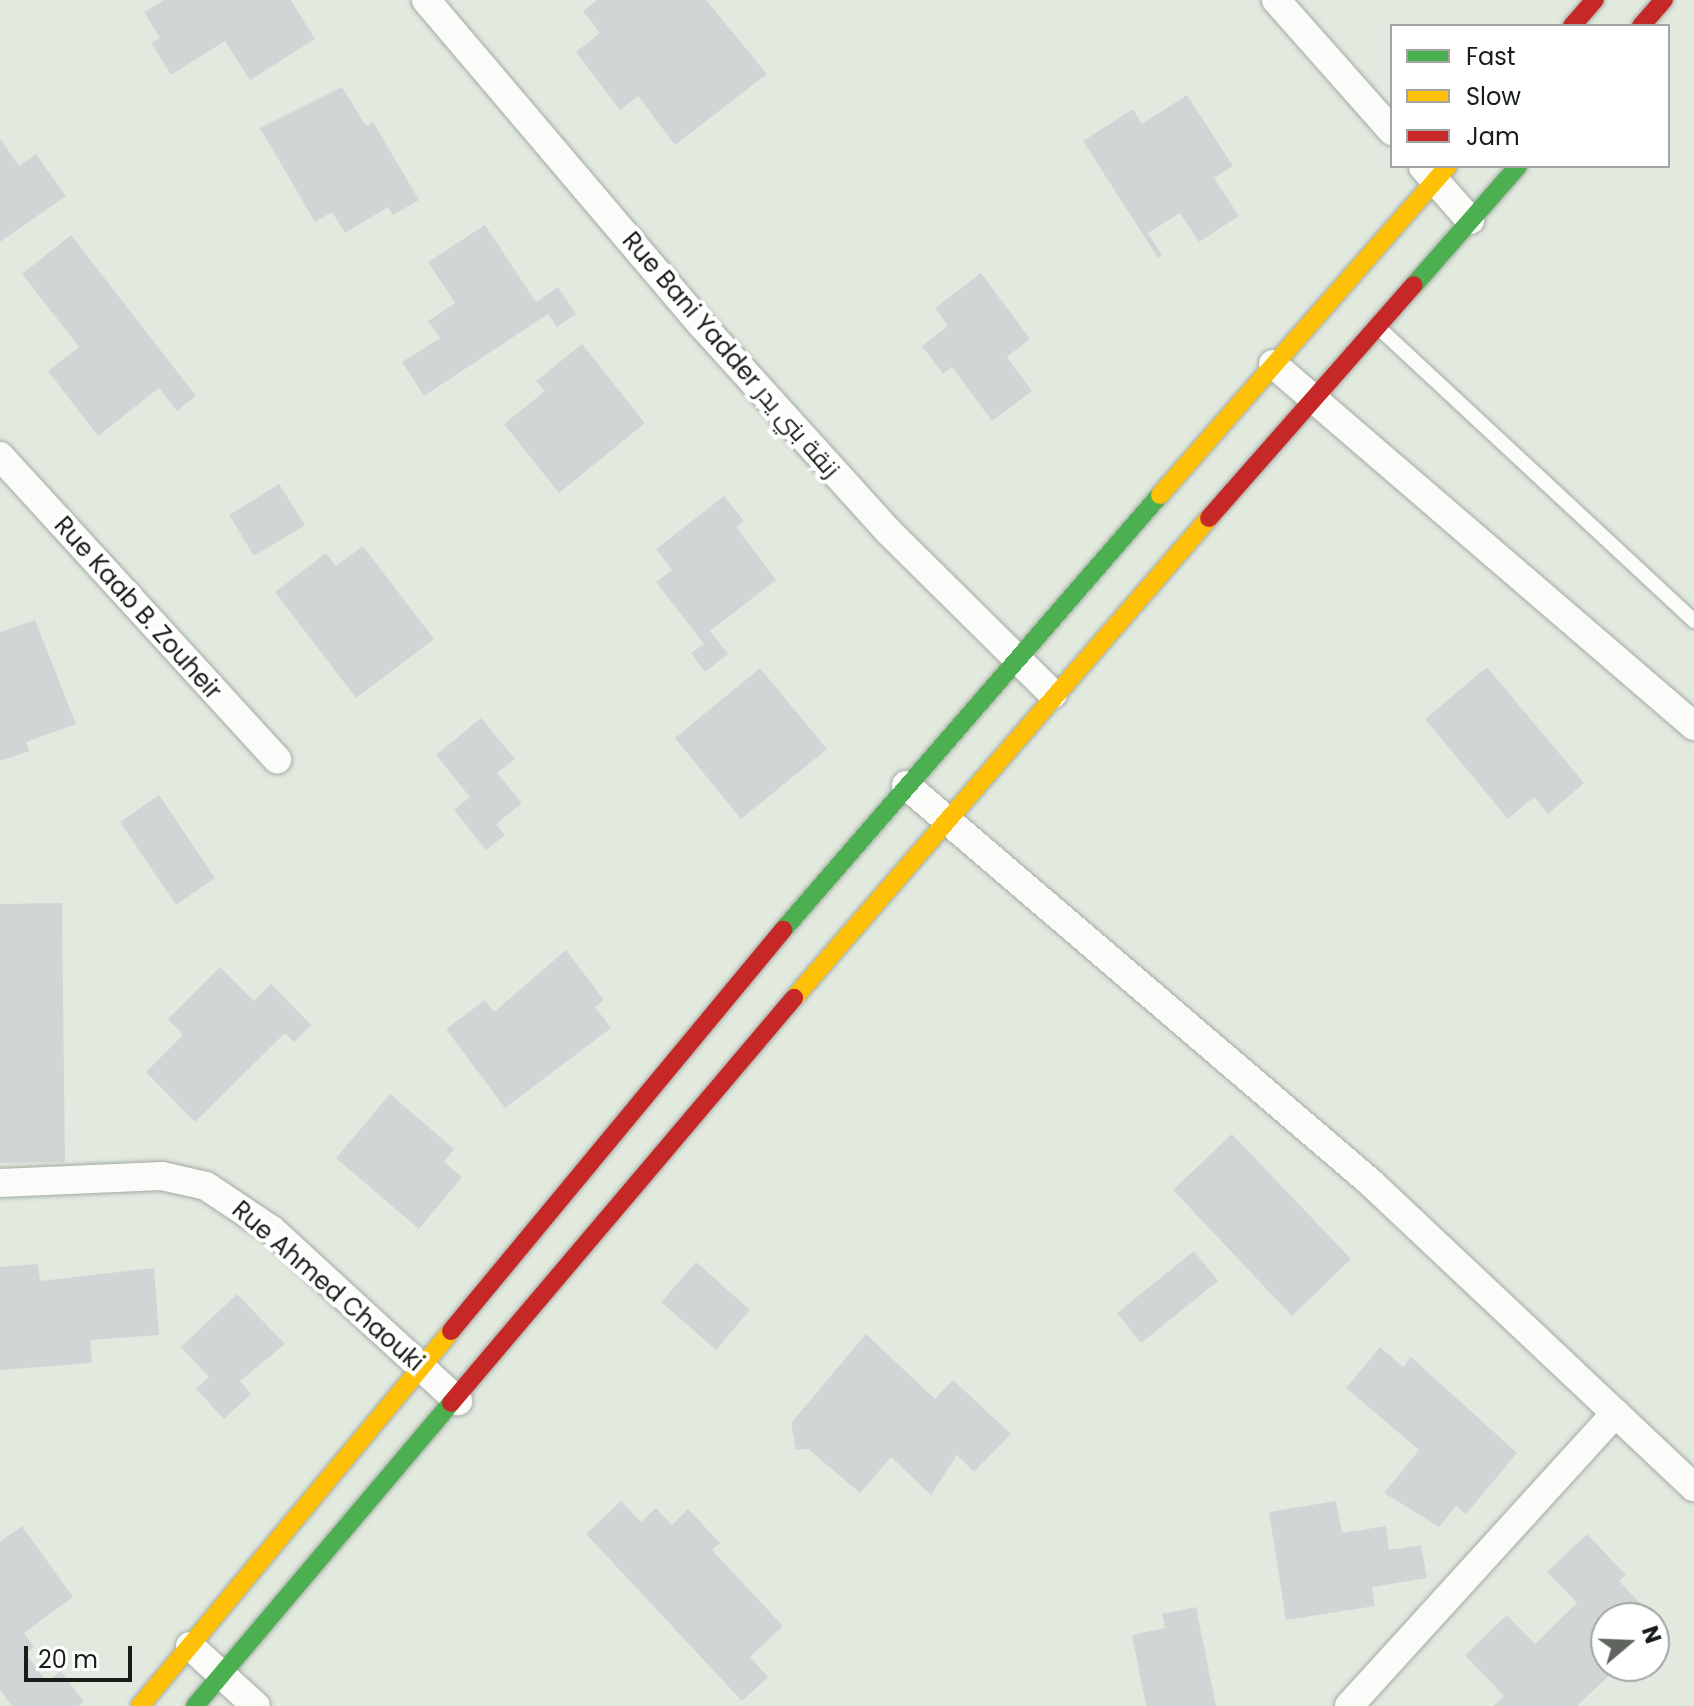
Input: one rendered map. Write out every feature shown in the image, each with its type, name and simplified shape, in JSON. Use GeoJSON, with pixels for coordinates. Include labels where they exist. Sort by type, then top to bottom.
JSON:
{"type":"FeatureCollection","features":[{"type":"Feature","properties":{"kind":"street","name":"Rue Bani Yadder زنقة بني يدر"},"geometry":{"type":"LineString","coordinates":[[426,0],[701,324],[888,531],[1053,694]]}},
{"type":"Feature","properties":{"kind":"street"},"geometry":{"type":"LineString","coordinates":[[1276,0],[1390,129]]}},
{"type":"Feature","properties":{"kind":"street"},"geometry":{"type":"LineString","coordinates":[[1574,24],[1595,0]]}},
{"type":"Feature","properties":{"kind":"street"},"geometry":{"type":"LineString","coordinates":[[1643,24],[1664,0]]}},
{"type":"Feature","properties":{"kind":"street"},"geometry":{"type":"LineString","coordinates":[[195,1706],[458,1401],[945,819],[1516,168]]}},
{"type":"Feature","properties":{"kind":"street"},"geometry":{"type":"LineString","coordinates":[[140,1706],[906,785],[1273,364],[1436,171],[1470,220]]}},
{"type":"Feature","properties":{"kind":"street"},"geometry":{"type":"LineString","coordinates":[[1273,364],[1694,726]]}},
{"type":"Feature","properties":{"kind":"street","name":"Rue Kaab B. Zouheir"},"geometry":{"type":"LineString","coordinates":[[0,456],[277,759]]}},
{"type":"Feature","properties":{"kind":"street"},"geometry":{"type":"LineString","coordinates":[[906,785],[1370,1182],[1694,1487]]}},
{"type":"Feature","properties":{"kind":"street","name":"Rue Ahmed Chaouki"},"geometry":{"type":"LineString","coordinates":[[0,1183],[162,1176],[206,1186],[272,1230],[458,1401]]}},
{"type":"Feature","properties":{"kind":"street"},"geometry":{"type":"LineString","coordinates":[[1349,1706],[1616,1413]]}},
{"type":"Feature","properties":{"kind":"street"},"geometry":{"type":"LineString","coordinates":[[190,1646],[256,1706]]}},
{"type":"Feature","properties":{"kind":"lane"},"geometry":{"type":"LineString","coordinates":[[1377,326],[1694,621]]}},
{"type":"Feature","properties":{"kind":"building"},"geometry":{"type":"Polygon","coordinates":[[[164,0],[291,0],[315,39],[250,80],[225,41],[171,75],[151,43],[160,38],[144,12],[164,0]]]}},
{"type":"Feature","properties":{"kind":"building"},"geometry":{"type":"Polygon","coordinates":[[[597,0],[706,0],[767,74],[675,145],[638,96],[620,110],[576,52],[600,33],[583,11],[597,0]]]}},
{"type":"Feature","properties":{"kind":"building"},"geometry":{"type":"Polygon","coordinates":[[[342,87],[366,126],[373,122],[419,200],[393,215],[388,207],[345,233],[332,212],[315,222],[260,128],[342,87]]]}},
{"type":"Feature","properties":{"kind":"building"},"geometry":{"type":"Polygon","coordinates":[[[1187,95],[1233,166],[1214,178],[1239,216],[1199,242],[1180,213],[1148,233],[1162,255],[1158,258],[1083,141],[1133,109],[1142,124],[1187,95]]]}},
{"type":"Feature","properties":{"kind":"building"},"geometry":{"type":"Polygon","coordinates":[[[0,138],[19,166],[36,154],[66,196],[0,242],[0,138]]]}},
{"type":"Feature","properties":{"kind":"building"},"geometry":{"type":"Polygon","coordinates":[[[485,225],[536,302],[558,287],[576,314],[557,327],[548,314],[424,396],[402,362],[440,338],[428,321],[455,303],[428,262],[485,225]]]}},
{"type":"Feature","properties":{"kind":"building"},"geometry":{"type":"Polygon","coordinates":[[[71,235],[196,396],[177,411],[159,388],[98,436],[48,371],[79,347],[22,274],[71,235]]]}},
{"type":"Feature","properties":{"kind":"building"},"geometry":{"type":"Polygon","coordinates":[[[981,273],[1030,339],[1007,357],[1032,391],[992,421],[952,367],[943,374],[922,346],[948,326],[935,308],[981,273]]]}},
{"type":"Feature","properties":{"kind":"building"},"geometry":{"type":"Polygon","coordinates":[[[582,344],[645,423],[559,493],[504,424],[545,391],[536,381],[582,344]]]}},
{"type":"Feature","properties":{"kind":"building"},"geometry":{"type":"Polygon","coordinates":[[[279,484],[305,525],[254,556],[229,515],[279,484]]]}},
{"type":"Feature","properties":{"kind":"building"},"geometry":{"type":"Polygon","coordinates":[[[724,496],[744,521],[736,527],[776,580],[710,631],[728,654],[705,672],[691,653],[704,644],[656,582],[672,570],[656,549],[724,496]]]}},
{"type":"Feature","properties":{"kind":"building"},"geometry":{"type":"Polygon","coordinates":[[[363,546],[434,639],[356,698],[275,592],[326,553],[336,566],[363,546]]]}},
{"type":"Feature","properties":{"kind":"building"},"geometry":{"type":"Polygon","coordinates":[[[35,620],[76,724],[26,742],[29,751],[0,761],[0,632],[35,620]]]}},
{"type":"Feature","properties":{"kind":"building"},"geometry":{"type":"Polygon","coordinates":[[[1487,667],[1584,783],[1548,814],[1534,797],[1508,819],[1425,719],[1487,667]]]}},
{"type":"Feature","properties":{"kind":"building"},"geometry":{"type":"Polygon","coordinates":[[[760,668],[827,749],[741,819],[675,738],[760,668]]]}},
{"type":"Feature","properties":{"kind":"building"},"geometry":{"type":"Polygon","coordinates":[[[481,718],[515,759],[497,773],[522,803],[496,824],[505,835],[486,850],[454,810],[470,797],[436,755],[481,718]]]}},
{"type":"Feature","properties":{"kind":"building"},"geometry":{"type":"Polygon","coordinates":[[[159,795],[215,878],[176,905],[120,822],[159,795]]]}},
{"type":"Feature","properties":{"kind":"building"},"geometry":{"type":"Polygon","coordinates":[[[62,903],[65,1162],[0,1163],[0,904],[62,903]]]}},
{"type":"Feature","properties":{"kind":"building"},"geometry":{"type":"Polygon","coordinates":[[[566,950],[604,1000],[595,1007],[611,1028],[505,1108],[446,1029],[485,1000],[494,1012],[566,950]]]}},
{"type":"Feature","properties":{"kind":"building"},"geometry":{"type":"Polygon","coordinates":[[[220,967],[254,1001],[271,984],[311,1025],[294,1042],[285,1033],[195,1122],[146,1072],[183,1035],[168,1019],[220,967]]]}},
{"type":"Feature","properties":{"kind":"building"},"geometry":{"type":"Polygon","coordinates":[[[390,1094],[454,1149],[444,1162],[462,1177],[419,1229],[336,1158],[390,1094]]]}},
{"type":"Feature","properties":{"kind":"building"},"geometry":{"type":"Polygon","coordinates":[[[1232,1134],[1351,1259],[1292,1316],[1173,1190],[1232,1134]]]}},
{"type":"Feature","properties":{"kind":"building"},"geometry":{"type":"Polygon","coordinates":[[[1194,1251],[1218,1281],[1141,1343],[1117,1313],[1194,1251]]]}},
{"type":"Feature","properties":{"kind":"building"},"geometry":{"type":"Polygon","coordinates":[[[696,1262],[750,1310],[716,1350],[661,1302],[696,1262]]]}},
{"type":"Feature","properties":{"kind":"building"},"geometry":{"type":"Polygon","coordinates":[[[38,1264],[40,1281],[154,1268],[159,1335],[90,1340],[92,1363],[0,1370],[0,1267],[38,1264]]]}},
{"type":"Feature","properties":{"kind":"building"},"geometry":{"type":"Polygon","coordinates":[[[237,1294],[285,1344],[240,1381],[251,1394],[224,1419],[196,1389],[209,1377],[181,1347],[237,1294]]]}},
{"type":"Feature","properties":{"kind":"building"},"geometry":{"type":"Polygon","coordinates":[[[866,1334],[935,1399],[953,1380],[1011,1434],[974,1472],[957,1455],[931,1495],[891,1457],[860,1493],[808,1449],[796,1450],[791,1423],[866,1334]]]}},
{"type":"Feature","properties":{"kind":"building"},"geometry":{"type":"Polygon","coordinates":[[[1380,1347],[1403,1367],[1411,1357],[1517,1453],[1466,1514],[1456,1506],[1439,1527],[1384,1493],[1419,1450],[1346,1388],[1380,1347]]]}},
{"type":"Feature","properties":{"kind":"building"},"geometry":{"type":"Polygon","coordinates":[[[621,1501],[641,1522],[656,1508],[672,1525],[688,1509],[720,1543],[712,1550],[783,1626],[750,1657],[768,1677],[742,1701],[586,1534],[621,1501]]]}},
{"type":"Feature","properties":{"kind":"building"},"geometry":{"type":"Polygon","coordinates":[[[1336,1501],[1342,1533],[1386,1526],[1389,1550],[1421,1545],[1427,1578],[1372,1587],[1375,1606],[1286,1620],[1269,1512],[1336,1501]]]}},
{"type":"Feature","properties":{"kind":"building"},"geometry":{"type":"Polygon","coordinates":[[[22,1526],[73,1597],[24,1633],[34,1647],[26,1654],[47,1682],[61,1671],[84,1702],[78,1706],[12,1706],[0,1690],[0,1542],[22,1526]]]}},
{"type":"Feature","properties":{"kind":"building"},"geometry":{"type":"Polygon","coordinates":[[[1587,1534],[1626,1575],[1619,1581],[1639,1602],[1590,1602],[1590,1682],[1602,1682],[1577,1706],[1493,1706],[1504,1696],[1465,1655],[1507,1615],[1535,1644],[1577,1603],[1547,1572],[1587,1534]]]}},
{"type":"Feature","properties":{"kind":"building"},"geometry":{"type":"Polygon","coordinates":[[[1196,1607],[1216,1706],[1146,1706],[1132,1635],[1165,1628],[1162,1614],[1196,1607]]]}},
{"type":"Feature","properties":{"kind":"traffic: fast"},"geometry":{"type":"LineString","coordinates":[[1414,285],[1516,168]]}},
{"type":"Feature","properties":{"kind":"traffic: fast"},"geometry":{"type":"LineString","coordinates":[[783,930],[1160,495]]}},
{"type":"Feature","properties":{"kind":"traffic: fast"},"geometry":{"type":"LineString","coordinates":[[195,1706],[451,1403]]}},
{"type":"Feature","properties":{"kind":"traffic: slow"},"geometry":{"type":"LineString","coordinates":[[1160,495],[1446,168]]}},
{"type":"Feature","properties":{"kind":"traffic: slow"},"geometry":{"type":"LineString","coordinates":[[794,998],[1209,518]]}},
{"type":"Feature","properties":{"kind":"traffic: slow"},"geometry":{"type":"LineString","coordinates":[[140,1706],[451,1331]]}},
{"type":"Feature","properties":{"kind":"traffic: jam"},"geometry":{"type":"LineString","coordinates":[[1574,24],[1595,0]]}},
{"type":"Feature","properties":{"kind":"traffic: jam"},"geometry":{"type":"LineString","coordinates":[[1643,24],[1664,0]]}},
{"type":"Feature","properties":{"kind":"traffic: jam"},"geometry":{"type":"LineString","coordinates":[[1209,518],[1414,285]]}},
{"type":"Feature","properties":{"kind":"traffic: jam"},"geometry":{"type":"LineString","coordinates":[[451,1331],[783,930]]}},
{"type":"Feature","properties":{"kind":"traffic: jam"},"geometry":{"type":"LineString","coordinates":[[451,1403],[794,998]]}}]}
